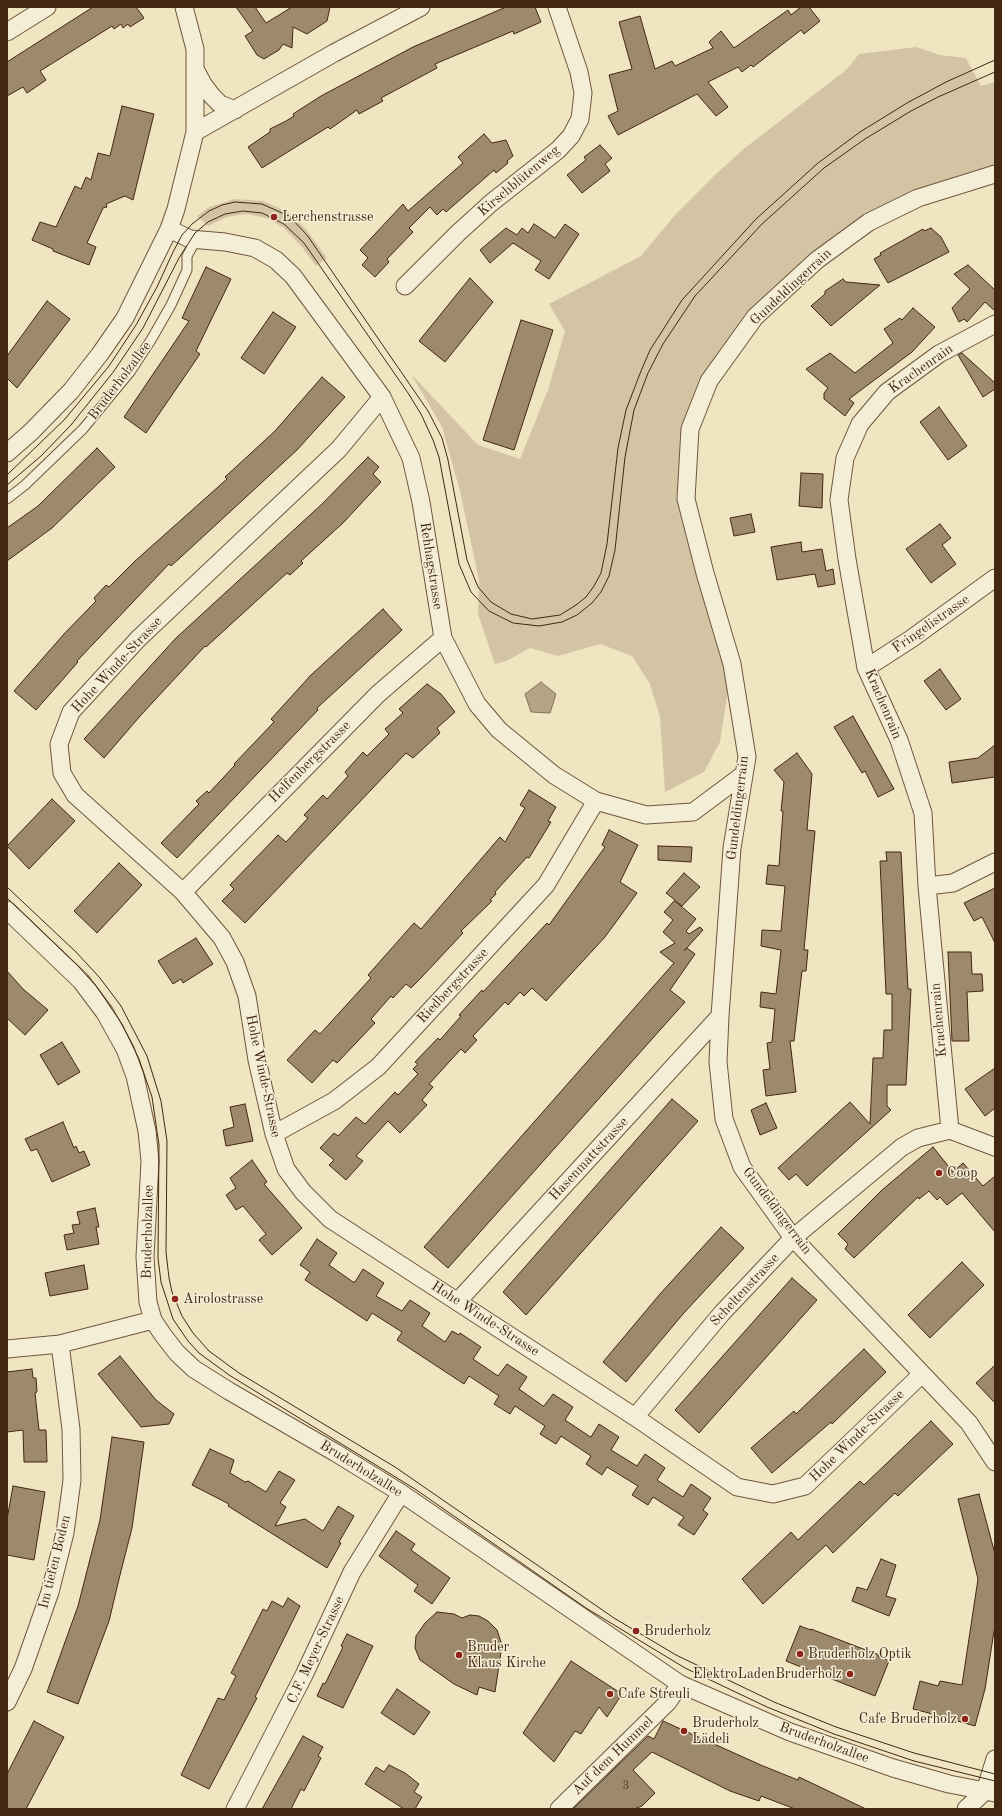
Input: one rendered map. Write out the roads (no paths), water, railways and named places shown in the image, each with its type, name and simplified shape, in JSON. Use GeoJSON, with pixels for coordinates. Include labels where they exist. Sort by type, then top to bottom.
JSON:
{"type":"FeatureCollection","features":[{"type":"Feature","properties":{"kind":"street"},"geometry":{"type":"LineString","coordinates":[[7,32],[47,7]]}},
{"type":"Feature","properties":{"kind":"street"},"geometry":{"type":"LineString","coordinates":[[7,453],[31,432],[71,392],[100,354],[125,318],[169,229],[176,209],[195,132],[195,49],[184,7]]}},
{"type":"Feature","properties":{"kind":"street"},"geometry":{"type":"LineString","coordinates":[[195,132],[334,53],[421,7]]}},
{"type":"Feature","properties":{"kind":"street","name":"Kirschblütenweg"},"geometry":{"type":"LineString","coordinates":[[405,286],[458,232],[491,203],[558,150],[571,136],[580,119],[583,93],[579,72],[557,7]]}},
{"type":"Feature","properties":{"kind":"street"},"geometry":{"type":"LineString","coordinates":[[195,69],[203,84],[212,96],[220,104],[235,110]]}},
{"type":"Feature","properties":{"kind":"street","name":"Gundeldingerrain"},"geometry":{"type":"LineString","coordinates":[[995,174],[918,198],[869,222],[817,260],[755,317],[709,381],[690,429],[686,499],[705,573],[732,664],[747,757],[732,848],[720,1016],[718,1062],[724,1119],[742,1167],[793,1238],[969,1423],[995,1462]]}},
{"type":"Feature","properties":{"kind":"street","name":"Rehhagstrasse"},"geometry":{"type":"LineString","coordinates":[[169,229],[196,240],[225,242],[255,248],[282,264],[293,276],[382,398],[411,458],[421,502],[443,638],[477,704],[499,730],[554,775],[596,801],[646,815],[693,812],[744,774]]}},
{"type":"Feature","properties":{"kind":"street","name":"Krachenrain"},"geometry":{"type":"LineString","coordinates":[[950,1130],[926,886],[923,813],[899,740],[866,668],[847,559],[839,500],[845,458],[860,424],[887,392],[939,354],[995,324]]}},
{"type":"Feature","properties":{"kind":"street","name":"Hohe Winde-Strasse"},"geometry":{"type":"LineString","coordinates":[[382,398],[339,449],[138,639],[72,712],[59,744],[62,773],[75,795],[183,892],[222,938],[235,962],[247,996],[258,1060],[274,1134],[286,1169],[303,1192],[330,1218],[635,1417],[737,1487],[773,1494],[805,1486],[922,1374]]}},
{"type":"Feature","properties":{"kind":"street","name":"Fringelistrasse"},"geometry":{"type":"LineString","coordinates":[[866,668],[911,639],[995,578]]}},
{"type":"Feature","properties":{"kind":"street","name":"Helfenbergstrasse"},"geometry":{"type":"LineString","coordinates":[[183,892],[378,694],[443,638]]}},
{"type":"Feature","properties":{"kind":"street","name":"Riedbergstrasse"},"geometry":{"type":"LineString","coordinates":[[274,1134],[334,1101],[378,1067],[546,885],[596,801]]}},
{"type":"Feature","properties":{"kind":"street"},"geometry":{"type":"LineString","coordinates":[[926,886],[953,883],[995,862]]}},
{"type":"Feature","properties":{"kind":"street","name":"Bruderholzallee"},"geometry":{"type":"LineString","coordinates":[[7,910],[82,981],[105,1013],[125,1049],[135,1076],[147,1131],[150,1161],[145,1257],[148,1302],[153,1320],[177,1353],[206,1378],[336,1453],[401,1493],[680,1684],[805,1737],[893,1768],[949,1784],[990,1792]]}},
{"type":"Feature","properties":{"kind":"street","name":"Hasenmattstrasse"},"geometry":{"type":"LineString","coordinates":[[458,1301],[720,1016]]}},
{"type":"Feature","properties":{"kind":"street"},"geometry":{"type":"LineString","coordinates":[[950,1130],[994,1146]]}},
{"type":"Feature","properties":{"kind":"street","name":"Scheltenstrasse"},"geometry":{"type":"LineString","coordinates":[[635,1417],[722,1313],[793,1238],[902,1147],[918,1138],[950,1130]]}},
{"type":"Feature","properties":{"kind":"street"},"geometry":{"type":"LineString","coordinates":[[7,1350],[60,1344],[153,1320]]}},
{"type":"Feature","properties":{"kind":"street","name":"Im tiefen Boden"},"geometry":{"type":"LineString","coordinates":[[7,1702],[23,1669],[50,1592],[65,1533],[72,1480],[71,1429],[60,1344]]}},
{"type":"Feature","properties":{"kind":"street","name":"C.F. Meyer-Strasse"},"geometry":{"type":"LineString","coordinates":[[235,1809],[304,1676],[352,1572],[401,1493]]}},
{"type":"Feature","properties":{"kind":"street","name":"Auf dem Hummel"},"geometry":{"type":"LineString","coordinates":[[559,1809],[668,1702],[680,1684]]}},
{"type":"Feature","properties":{"kind":"street"},"geometry":{"type":"LineString","coordinates":[[966,1809],[990,1792],[995,1759]]}},
{"type":"Feature","properties":{"kind":"lane","name":"Bruderholzallee"},"geometry":{"type":"LineString","coordinates":[[7,499],[26,485],[83,429],[130,372],[151,340],[171,305],[187,270],[187,256],[196,240]]}},
{"type":"Feature","properties":{"kind":"tram line"},"geometry":{"type":"LineString","coordinates":[[7,475],[65,419],[109,366],[136,325],[157,287],[182,235],[192,224],[209,211],[222,205],[235,202],[262,204],[289,216],[307,235],[428,411],[442,438],[448,460],[467,560],[478,587],[491,602],[511,614],[532,619],[560,615],[586,597],[601,573],[607,544],[618,448],[626,410],[650,350],[682,300],[756,219],[818,163],[860,132],[907,103],[946,82],[995,60]]}},
{"type":"Feature","properties":{"kind":"tram line"},"geometry":{"type":"LineString","coordinates":[[7,485],[41,456],[71,425],[114,371],[143,328],[179,258],[195,233],[208,222],[225,214],[243,211],[262,213],[284,224],[304,243],[421,414],[439,457],[459,564],[471,592],[489,611],[513,623],[539,626],[562,622],[577,615],[592,603],[601,592],[609,576],[615,550],[625,457],[634,410],[648,373],[663,344],[695,296],[762,224],[824,168],[865,139],[911,111],[938,97],[995,72]]}},
{"type":"Feature","properties":{"kind":"tram line"},"geometry":{"type":"LineString","coordinates":[[7,887],[76,952],[100,978],[121,1006],[147,1056],[161,1101],[167,1141],[166,1252],[169,1278],[172,1292],[182,1316],[193,1333],[209,1351],[239,1373],[395,1467],[614,1618],[676,1655],[774,1702],[836,1727],[914,1753],[995,1774]]}},
{"type":"Feature","properties":{"kind":"tram line"},"geometry":{"type":"LineString","coordinates":[[7,898],[78,966],[97,987],[122,1024],[139,1059],[152,1097],[159,1145],[158,1258],[161,1282],[173,1319],[188,1341],[199,1353],[229,1375],[415,1489],[586,1608],[685,1668],[767,1707],[834,1734],[914,1761],[995,1781]]}},
{"type":"Feature","properties":{"kind":"place","name":"Lerchenstrasse"},"geometry":{"type":"Point","coordinates":[274,217]}},
{"type":"Feature","properties":{"kind":"place","name":"Coop"},"geometry":{"type":"Point","coordinates":[939,1173]}},
{"type":"Feature","properties":{"kind":"place","name":"Airolostrasse"},"geometry":{"type":"Point","coordinates":[175,1299]}},
{"type":"Feature","properties":{"kind":"place","name":"Bruderholz"},"geometry":{"type":"Point","coordinates":[636,1631]}},
{"type":"Feature","properties":{"kind":"place","name":"Bruderholz Optik"},"geometry":{"type":"Point","coordinates":[800,1654]}},
{"type":"Feature","properties":{"kind":"place","name":"Bruder Klaus Kirche"},"geometry":{"type":"Point","coordinates":[459,1655]}},
{"type":"Feature","properties":{"kind":"place","name":"ElektroLadenBruderholz"},"geometry":{"type":"Point","coordinates":[850,1674]}},
{"type":"Feature","properties":{"kind":"place","name":"Cafe Streuli"},"geometry":{"type":"Point","coordinates":[610,1694]}},
{"type":"Feature","properties":{"kind":"place","name":"Cafe Bruderholz"},"geometry":{"type":"Point","coordinates":[965,1719]}},
{"type":"Feature","properties":{"kind":"place","name":"Bruderholz Lädeli"},"geometry":{"type":"Point","coordinates":[684,1731]}}]}
